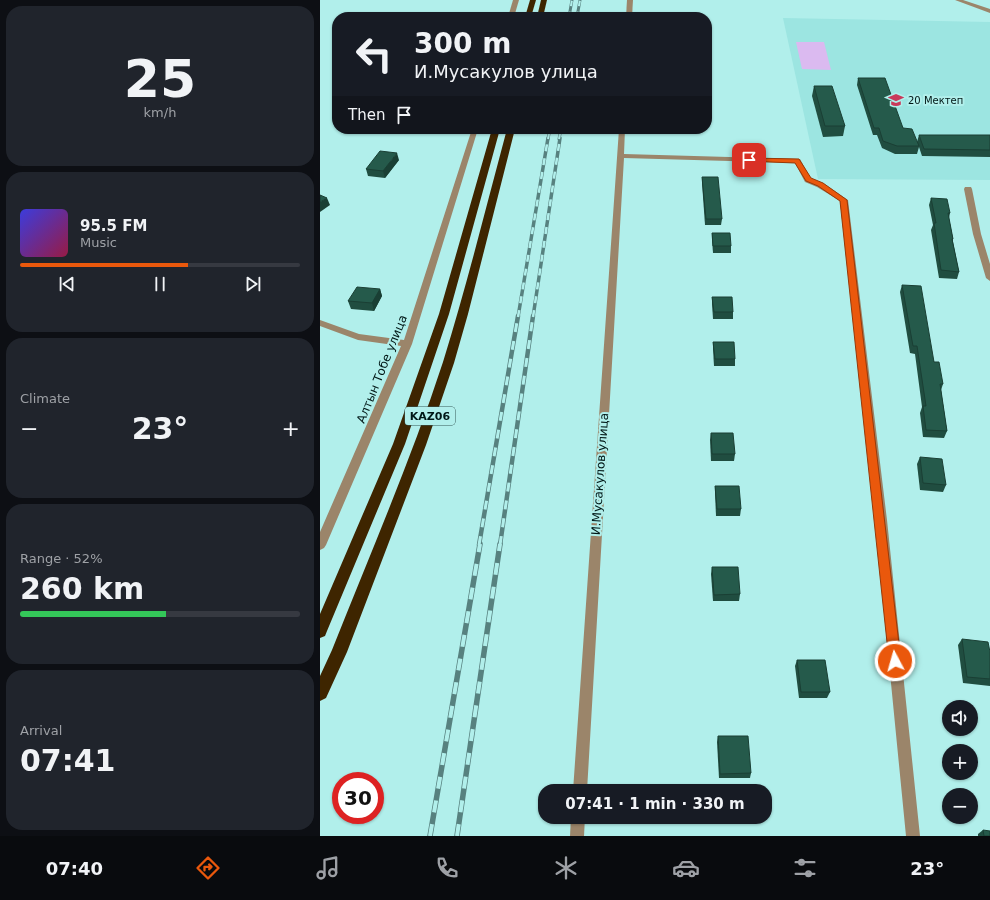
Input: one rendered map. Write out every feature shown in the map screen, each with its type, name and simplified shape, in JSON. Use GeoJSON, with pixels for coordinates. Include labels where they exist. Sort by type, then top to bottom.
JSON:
{"type":"FeatureCollection","features":[{"type":"Feature","properties":{"kind":"highway"},"geometry":{"type":"LineString","coordinates":[[529,12],[533,0]]}},
{"type":"Feature","properties":{"kind":"highway"},"geometry":{"type":"LineString","coordinates":[[541,12],[544,0]]}},
{"type":"Feature","properties":{"kind":"highway","name":"KАZ06"},"geometry":{"type":"LineString","coordinates":[[320,632],[404,429],[444,314],[495,134]]}},
{"type":"Feature","properties":{"kind":"highway","name":"KАZ06"},"geometry":{"type":"LineString","coordinates":[[320,693],[339,652],[420,445],[448,363],[463,314],[510,134]]}},
{"type":"Feature","properties":{"kind":"street"},"geometry":{"type":"LineString","coordinates":[[512,12],[516,0]]}},
{"type":"Feature","properties":{"kind":"street"},"geometry":{"type":"LineString","coordinates":[[629,12],[630,0]]}},
{"type":"Feature","properties":{"kind":"street"},"geometry":{"type":"LineString","coordinates":[[958,0],[990,11]]}},
{"type":"Feature","properties":{"kind":"street","name":"Алтын Тобе улица"},"geometry":{"type":"LineString","coordinates":[[320,544],[407,344],[473,134]]}},
{"type":"Feature","properties":{"kind":"street","name":"И.Мусакулов улица"},"geometry":{"type":"LineString","coordinates":[[580,784],[622,134]]}},
{"type":"Feature","properties":{"kind":"street"},"geometry":{"type":"LineString","coordinates":[[621,156],[797,161],[808,180],[820,185],[844,200],[881,520],[913,836]]}},
{"type":"Feature","properties":{"kind":"street"},"geometry":{"type":"LineString","coordinates":[[968,189],[977,234],[990,278]]}},
{"type":"Feature","properties":{"kind":"street"},"geometry":{"type":"LineString","coordinates":[[320,322],[358,337],[407,344]]}},
{"type":"Feature","properties":{"kind":"street"},"geometry":{"type":"LineString","coordinates":[[577,836],[578,824]]}},
{"type":"Feature","properties":{"kind":"shaded area","name":"20 Мектеп"},"geometry":{"type":"Polygon","coordinates":[[[783,18],[990,22],[990,180],[818,179],[783,18]]]}},
{"type":"Feature","properties":{"kind":"shaded area"},"geometry":{"type":"Polygon","coordinates":[[[796,42],[824,42],[831,70],[802,69],[796,42]]]}},
{"type":"Feature","properties":{"kind":"building"},"geometry":{"type":"Polygon","coordinates":[[[858,78],[885,78],[903,128],[912,129],[919,146],[897,146],[883,141],[879,128],[874,128],[858,78]]]}},
{"type":"Feature","properties":{"kind":"building"},"geometry":{"type":"Polygon","coordinates":[[[814,86],[832,86],[845,126],[825,126],[814,86]]]}},
{"type":"Feature","properties":{"kind":"building"},"geometry":{"type":"Polygon","coordinates":[[[919,135],[990,135],[990,150],[924,149],[919,135]]]}},
{"type":"Feature","properties":{"kind":"building"},"geometry":{"type":"Polygon","coordinates":[[[380,151],[397,153],[383,171],[366,169],[380,151]]]}},
{"type":"Feature","properties":{"kind":"building"},"geometry":{"type":"Polygon","coordinates":[[[702,177],[718,177],[722,219],[706,219],[702,177]]]}},
{"type":"Feature","properties":{"kind":"building"},"geometry":{"type":"Polygon","coordinates":[[[320,195],[327,198],[320,202],[320,195]]]}},
{"type":"Feature","properties":{"kind":"building"},"geometry":{"type":"Polygon","coordinates":[[[931,198],[947,199],[950,213],[948,213],[952,239],[959,272],[941,270],[934,223],[936,223],[931,198]]]}},
{"type":"Feature","properties":{"kind":"building"},"geometry":{"type":"Polygon","coordinates":[[[712,233],[730,233],[731,246],[713,246],[712,233]]]}},
{"type":"Feature","properties":{"kind":"building"},"geometry":{"type":"Polygon","coordinates":[[[902,285],[921,286],[934,362],[939,362],[943,384],[940,384],[947,431],[926,430],[923,406],[926,406],[917,346],[913,346],[902,285]]]}},
{"type":"Feature","properties":{"kind":"building"},"geometry":{"type":"Polygon","coordinates":[[[357,287],[380,289],[372,303],[348,301],[357,287]]]}},
{"type":"Feature","properties":{"kind":"building"},"geometry":{"type":"Polygon","coordinates":[[[712,297],[732,297],[733,312],[714,312],[712,297]]]}},
{"type":"Feature","properties":{"kind":"building"},"geometry":{"type":"Polygon","coordinates":[[[713,342],[734,342],[735,359],[715,359],[713,342]]]}},
{"type":"Feature","properties":{"kind":"building"},"geometry":{"type":"Polygon","coordinates":[[[711,433],[733,433],[735,454],[712,454],[711,433]]]}},
{"type":"Feature","properties":{"kind":"building"},"geometry":{"type":"Polygon","coordinates":[[[920,457],[942,459],[946,485],[923,483],[920,457]]]}},
{"type":"Feature","properties":{"kind":"building"},"geometry":{"type":"Polygon","coordinates":[[[715,486],[739,486],[741,509],[717,509],[715,486]]]}},
{"type":"Feature","properties":{"kind":"building"},"geometry":{"type":"Polygon","coordinates":[[[712,567],[738,567],[740,594],[714,595],[712,567]]]}},
{"type":"Feature","properties":{"kind":"building"},"geometry":{"type":"Polygon","coordinates":[[[962,639],[988,642],[990,652],[990,679],[967,677],[962,639]]]}},
{"type":"Feature","properties":{"kind":"building"},"geometry":{"type":"Polygon","coordinates":[[[797,660],[825,660],[830,692],[801,692],[797,660]]]}},
{"type":"Feature","properties":{"kind":"building"},"geometry":{"type":"Polygon","coordinates":[[[718,736],[748,736],[751,773],[720,774],[718,736]]]}},
{"type":"Feature","properties":{"kind":"building"},"geometry":{"type":"Polygon","coordinates":[[[983,830],[990,831],[990,836],[984,836],[983,830]]]}},
{"type":"Feature","properties":{"kind":"railway"},"geometry":{"type":"LineString","coordinates":[[570,12],[572,0]]}},
{"type":"Feature","properties":{"kind":"railway"},"geometry":{"type":"LineString","coordinates":[[578,12],[580,0]]}},
{"type":"Feature","properties":{"kind":"railway"},"geometry":{"type":"LineString","coordinates":[[548,139],[549,134]]}},
{"type":"Feature","properties":{"kind":"railway"},"geometry":{"type":"LineString","coordinates":[[559,139],[560,134]]}},
{"type":"Feature","properties":{"kind":"railway"},"geometry":{"type":"LineString","coordinates":[[518,317],[548,138]]}},
{"type":"Feature","properties":{"kind":"railway"},"geometry":{"type":"LineString","coordinates":[[533,317],[560,138]]}},
{"type":"Feature","properties":{"kind":"railway"},"geometry":{"type":"LineString","coordinates":[[479,545],[518,316]]}},
{"type":"Feature","properties":{"kind":"railway"},"geometry":{"type":"LineString","coordinates":[[500,545],[533,316]]}},
{"type":"Feature","properties":{"kind":"railway"},"geometry":{"type":"LineString","coordinates":[[430,836],[480,544]]}},
{"type":"Feature","properties":{"kind":"railway"},"geometry":{"type":"LineString","coordinates":[[457,836],[500,544]]}},
{"type":"Feature","properties":{"kind":"place","name":"20 Мектеп"},"geometry":{"type":"Point","coordinates":[896,100]}},
{"type":"Feature","properties":{"kind":"route"},"geometry":{"type":"LineString","coordinates":[[749,160],[797,161],[808,180],[820,185],[844,200],[881,520],[895,661]]}}]}
